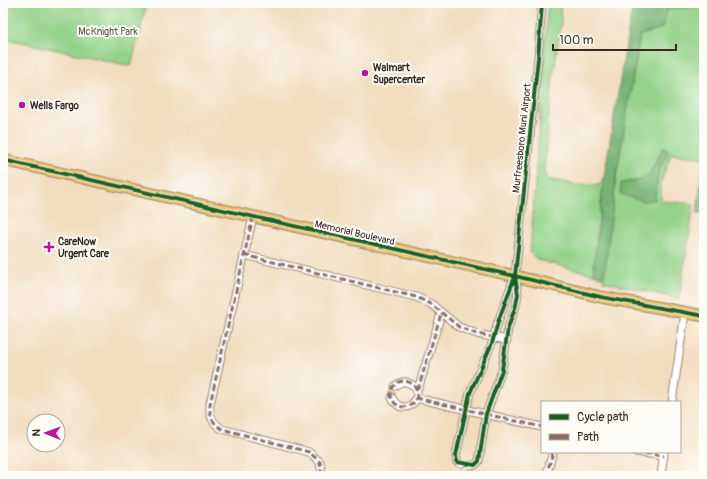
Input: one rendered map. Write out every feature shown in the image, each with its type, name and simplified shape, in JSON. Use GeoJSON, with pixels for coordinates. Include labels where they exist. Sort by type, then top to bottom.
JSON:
{"type":"FeatureCollection","features":[{"type":"Feature","properties":{"kind":"main road","name":"Memorial Boulevard"},"geometry":{"type":"LineString","coordinates":[[3,160],[515,276],[601,297],[704,316]]}},
{"type":"Feature","properties":{"kind":"street","name":"Murfreesboro Muni Airport"},"geometry":{"type":"LineString","coordinates":[[515,276],[538,58],[542,3]]}},
{"type":"Feature","properties":{"kind":"street"},"geometry":{"type":"LineString","coordinates":[[253,217],[210,406],[211,417],[215,424],[222,429],[309,452],[320,462],[322,476]]}},
{"type":"Feature","properties":{"kind":"street"},"geometry":{"type":"LineString","coordinates":[[244,255],[398,291],[431,304],[441,314],[459,327],[477,334],[507,340]]}},
{"type":"Feature","properties":{"kind":"street"},"geometry":{"type":"LineString","coordinates":[[461,464],[458,462],[456,455],[470,393],[494,337],[515,276]]}},
{"type":"Feature","properties":{"kind":"street"},"geometry":{"type":"LineString","coordinates":[[470,465],[475,465],[479,461],[486,414],[502,370],[508,328],[518,294],[515,276]]}},
{"type":"Feature","properties":{"kind":"street"},"geometry":{"type":"LineString","coordinates":[[672,401],[684,313]]}},
{"type":"Feature","properties":{"kind":"street"},"geometry":{"type":"LineString","coordinates":[[416,390],[420,386],[441,314]]}},
{"type":"Feature","properties":{"kind":"street"},"geometry":{"type":"LineString","coordinates":[[392,398],[397,405],[404,407],[412,404],[416,398],[416,390],[410,383],[402,382],[395,386]]}},
{"type":"Feature","properties":{"kind":"street"},"geometry":{"type":"LineString","coordinates":[[416,398],[541,427]]}},
{"type":"Feature","properties":{"kind":"street"},"geometry":{"type":"LineString","coordinates":[[546,476],[553,453]]}},
{"type":"Feature","properties":{"kind":"street"},"geometry":{"type":"LineString","coordinates":[[650,453],[664,454],[661,476]]}},
{"type":"Feature","properties":{"kind":"green space","name":"McKnight Park"},"geometry":{"type":"Polygon","coordinates":[[[3,3],[147,3],[131,66],[3,38],[3,3]]]}},
{"type":"Feature","properties":{"kind":"green space"},"geometry":{"type":"Polygon","coordinates":[[[548,3],[560,3],[561,23],[552,84],[544,172],[547,179],[579,185],[600,185],[604,177],[593,274],[538,260],[530,253],[548,3]]]}},
{"type":"Feature","properties":{"kind":"green space"},"geometry":{"type":"Polygon","coordinates":[[[633,3],[704,3],[704,5],[667,10],[662,28],[640,35],[616,178],[604,278],[593,274],[604,177],[633,3]]]}},
{"type":"Feature","properties":{"kind":"green space"},"geometry":{"type":"Polygon","coordinates":[[[704,5],[704,158],[671,154],[661,182],[661,201],[694,204],[679,299],[603,281],[616,178],[640,35],[662,28],[666,10],[704,5]]]}},
{"type":"Feature","properties":{"kind":"green space"},"geometry":{"type":"Polygon","coordinates":[[[663,148],[668,151],[658,174],[655,200],[642,201],[620,194],[621,183],[641,180],[650,173],[663,148]]]}},
{"type":"Feature","properties":{"kind":"green space"},"geometry":{"type":"Polygon","coordinates":[[[704,158],[704,213],[697,213],[704,158]]]}},
{"type":"Feature","properties":{"kind":"tunnel"},"geometry":{"type":"LineString","coordinates":[[392,398],[395,386]]}},
{"type":"Feature","properties":{"kind":"marked path"},"geometry":{"type":"LineString","coordinates":[[253,217],[210,404],[210,412],[216,424],[222,429],[309,452],[320,462],[322,476]]}},
{"type":"Feature","properties":{"kind":"marked path"},"geometry":{"type":"LineString","coordinates":[[244,255],[416,297],[431,304],[459,327],[477,334],[497,338]]}},
{"type":"Feature","properties":{"kind":"marked path"},"geometry":{"type":"LineString","coordinates":[[416,389],[419,386],[441,314]]}},
{"type":"Feature","properties":{"kind":"marked path"},"geometry":{"type":"LineString","coordinates":[[404,381],[413,385],[417,394],[413,403],[404,407],[395,403],[391,394],[395,385],[404,381]]}},
{"type":"Feature","properties":{"kind":"marked path"},"geometry":{"type":"LineString","coordinates":[[416,398],[541,427]]}},
{"type":"Feature","properties":{"kind":"marked path"},"geometry":{"type":"LineString","coordinates":[[546,476],[553,453]]}},
{"type":"Feature","properties":{"kind":"marked path"},"geometry":{"type":"LineString","coordinates":[[643,453],[664,456]]}},
{"type":"Feature","properties":{"kind":"cycle path"},"geometry":{"type":"LineString","coordinates":[[515,276],[492,343],[470,393],[456,455],[457,462],[475,465],[479,461],[486,414],[502,370],[508,328],[516,305],[518,294],[515,276],[538,58],[542,3]]}},
{"type":"Feature","properties":{"kind":"cycle path"},"geometry":{"type":"LineString","coordinates":[[3,160],[515,276],[601,297],[704,316]]}},
{"type":"Feature","properties":{"kind":"place","name":"Walmart Supercenter"},"geometry":{"type":"Point","coordinates":[365,73]}},
{"type":"Feature","properties":{"kind":"place","name":"Wells Fargo"},"geometry":{"type":"Point","coordinates":[22,105]}},
{"type":"Feature","properties":{"kind":"place","name":"CareNow Urgent Care"},"geometry":{"type":"Point","coordinates":[49,247]}}]}
